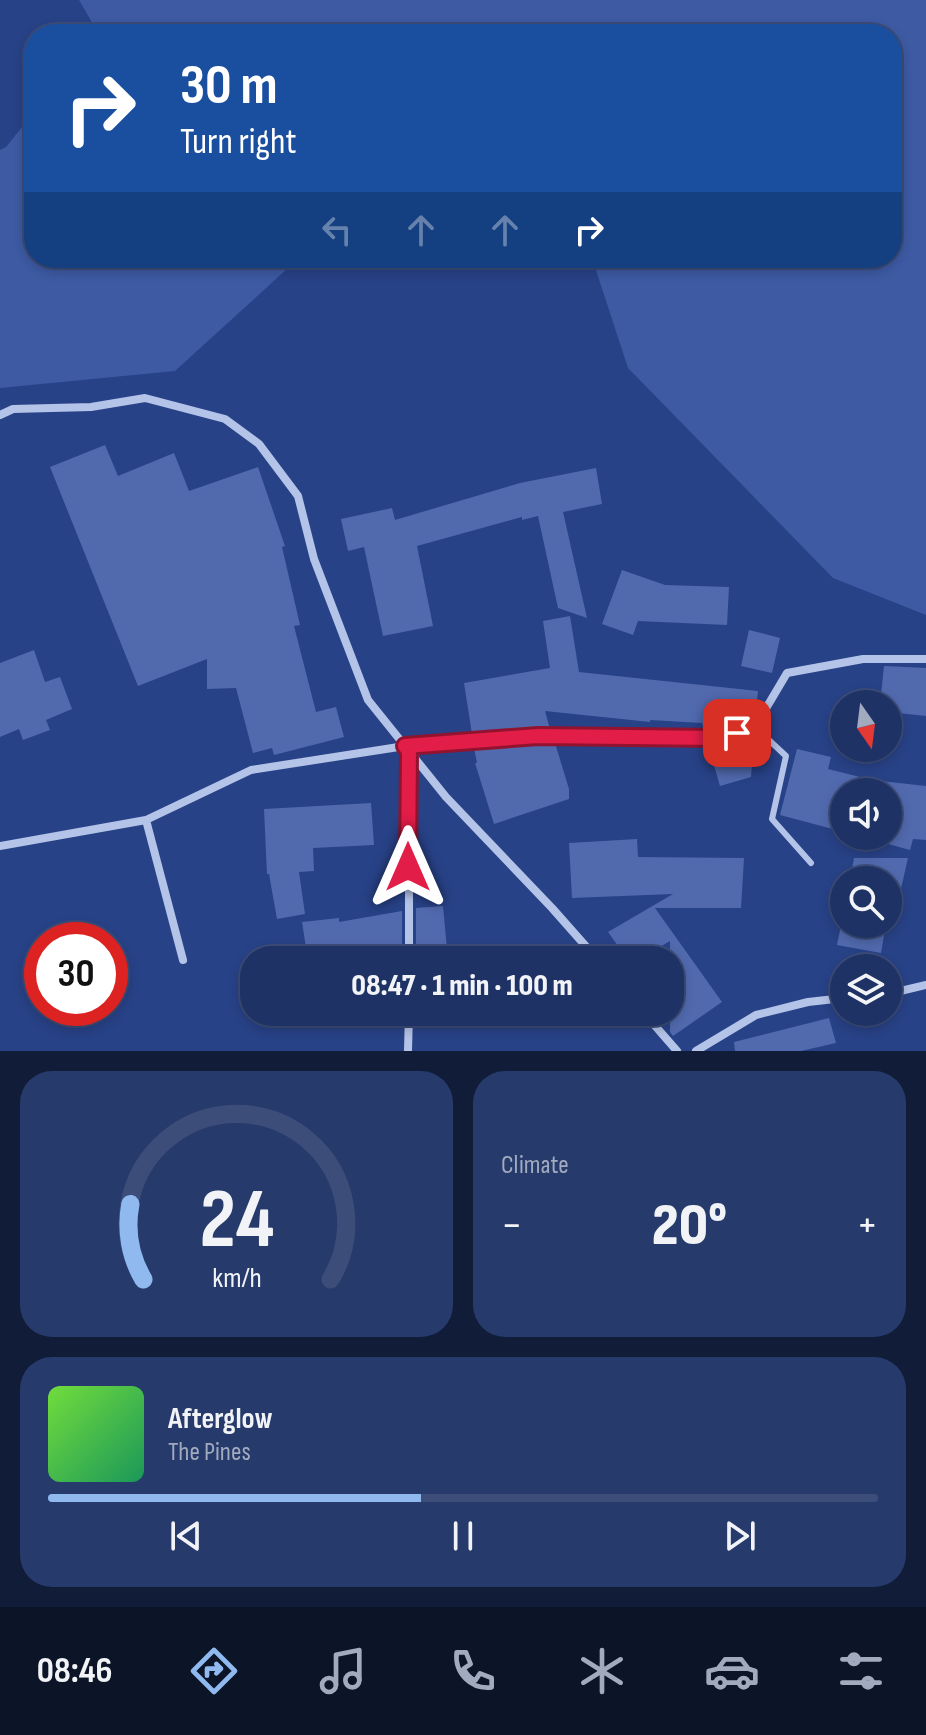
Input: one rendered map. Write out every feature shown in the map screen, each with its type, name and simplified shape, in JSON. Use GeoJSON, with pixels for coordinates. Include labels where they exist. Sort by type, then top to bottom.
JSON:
{"type":"FeatureCollection","features":[{"type":"Feature","properties":{"kind":"street"},"geometry":{"type":"LineString","coordinates":[[0,415],[13,409],[91,407],[145,398],[225,419],[259,444],[298,496],[314,559],[368,700],[446,797],[586,946]]}},
{"type":"Feature","properties":{"kind":"street"},"geometry":{"type":"LineString","coordinates":[[0,846],[146,820],[251,770],[407,749],[538,736],[718,738],[755,727],[787,673],[863,659],[926,659]]}},
{"type":"Feature","properties":{"kind":"street"},"geometry":{"type":"LineString","coordinates":[[407,749],[409,946]]}},
{"type":"Feature","properties":{"kind":"street"},"geometry":{"type":"LineString","coordinates":[[146,820],[183,960]]}},
{"type":"Feature","properties":{"kind":"street"},"geometry":{"type":"LineString","coordinates":[[902,991],[926,985]]}},
{"type":"Feature","properties":{"kind":"street"},"geometry":{"type":"LineString","coordinates":[[696,1051],[756,1015],[830,1000]]}},
{"type":"Feature","properties":{"kind":"street"},"geometry":{"type":"LineString","coordinates":[[408,1051],[409,1026]]}},
{"type":"Feature","properties":{"kind":"street"},"geometry":{"type":"LineString","coordinates":[[655,1026],[677,1051]]}},
{"type":"Feature","properties":{"kind":"lane"},"geometry":{"type":"LineString","coordinates":[[755,727],[786,756],[772,819],[811,863]]}},
{"type":"Feature","properties":{"kind":"shaded area"},"geometry":{"type":"Polygon","coordinates":[[[79,0],[926,0],[926,615],[833,578],[628,368],[595,268],[902,268],[902,24],[93,24],[79,0]]]}},
{"type":"Feature","properties":{"kind":"shaded area"},"geometry":{"type":"Polygon","coordinates":[[[24,124],[24,268],[288,268],[175,371],[0,388],[0,150],[24,124]]]}},
{"type":"Feature","properties":{"kind":"building"},"geometry":{"type":"Polygon","coordinates":[[[105,445],[118,476],[174,453],[189,491],[258,467],[285,546],[282,547],[300,625],[294,626],[316,712],[336,707],[344,737],[274,755],[272,748],[253,753],[236,688],[207,689],[207,659],[138,686],[50,467],[105,445]]]}},
{"type":"Feature","properties":{"kind":"building"},"geometry":{"type":"Polygon","coordinates":[[[596,468],[602,504],[563,512],[587,618],[558,608],[538,516],[522,520],[522,517],[417,546],[433,626],[383,636],[364,547],[348,551],[341,519],[392,508],[395,520],[520,483],[596,468]]]}},
{"type":"Feature","properties":{"kind":"building"},"geometry":{"type":"Polygon","coordinates":[[[622,570],[665,585],[729,587],[727,625],[638,621],[633,635],[602,624],[622,570]]]}},
{"type":"Feature","properties":{"kind":"building"},"geometry":{"type":"Polygon","coordinates":[[[570,616],[579,672],[758,691],[756,711],[750,721],[717,731],[704,731],[702,723],[650,722],[545,711],[550,729],[472,734],[464,683],[550,668],[543,621],[570,616]]]}},
{"type":"Feature","properties":{"kind":"building"},"geometry":{"type":"Polygon","coordinates":[[[749,630],[780,638],[772,673],[741,666],[749,630]]]}},
{"type":"Feature","properties":{"kind":"building"},"geometry":{"type":"Polygon","coordinates":[[[34,650],[45,682],[60,677],[72,709],[46,720],[50,730],[23,740],[19,729],[0,737],[0,663],[34,650]]]}},
{"type":"Feature","properties":{"kind":"building"},"geometry":{"type":"Polygon","coordinates":[[[884,666],[926,668],[926,716],[902,713],[902,690],[881,690],[884,666]]]}},
{"type":"Feature","properties":{"kind":"building"},"geometry":{"type":"Polygon","coordinates":[[[748,736],[754,738],[751,777],[720,786],[708,745],[720,745],[748,736]]]}},
{"type":"Feature","properties":{"kind":"building"},"geometry":{"type":"Polygon","coordinates":[[[555,743],[569,789],[569,799],[494,824],[475,763],[474,748],[555,743]]]}},
{"type":"Feature","properties":{"kind":"building"},"geometry":{"type":"Polygon","coordinates":[[[797,749],[830,757],[828,769],[864,778],[830,778],[830,828],[780,815],[797,749]]]}},
{"type":"Feature","properties":{"kind":"building"},"geometry":{"type":"Polygon","coordinates":[[[902,783],[926,786],[926,840],[913,839],[910,850],[902,848],[902,783]]]}},
{"type":"Feature","properties":{"kind":"building"},"geometry":{"type":"Polygon","coordinates":[[[371,803],[374,845],[313,848],[314,871],[299,872],[305,914],[277,919],[267,874],[264,809],[371,803]]]}},
{"type":"Feature","properties":{"kind":"building"},"geometry":{"type":"Polygon","coordinates":[[[637,839],[638,857],[744,858],[741,908],[655,908],[682,946],[670,946],[670,941],[662,946],[618,946],[608,932],[673,894],[572,898],[569,843],[637,839]]]}},
{"type":"Feature","properties":{"kind":"building"},"geometry":{"type":"Polygon","coordinates":[[[854,858],[908,858],[902,884],[902,866],[853,866],[854,858]]]}},
{"type":"Feature","properties":{"kind":"building"},"geometry":{"type":"Polygon","coordinates":[[[443,906],[447,946],[416,946],[416,908],[443,906]]]}},
{"type":"Feature","properties":{"kind":"building"},"geometry":{"type":"Polygon","coordinates":[[[402,911],[402,946],[306,946],[302,922],[339,918],[339,922],[402,911]]]}},
{"type":"Feature","properties":{"kind":"building"},"geometry":{"type":"Polygon","coordinates":[[[838,938],[884,938],[881,953],[837,945],[838,938]]]}},
{"type":"Feature","properties":{"kind":"building"},"geometry":{"type":"Polygon","coordinates":[[[684,949],[722,1002],[673,1036],[670,1026],[684,1026],[684,949]]]}},
{"type":"Feature","properties":{"kind":"building"},"geometry":{"type":"Polygon","coordinates":[[[829,1018],[836,1043],[801,1051],[735,1051],[734,1042],[829,1018]]]}},
{"type":"Feature","properties":{"kind":"route"},"geometry":{"type":"LineString","coordinates":[[408,867],[409,751],[405,746],[538,736],[718,738],[737,733]]}}]}
